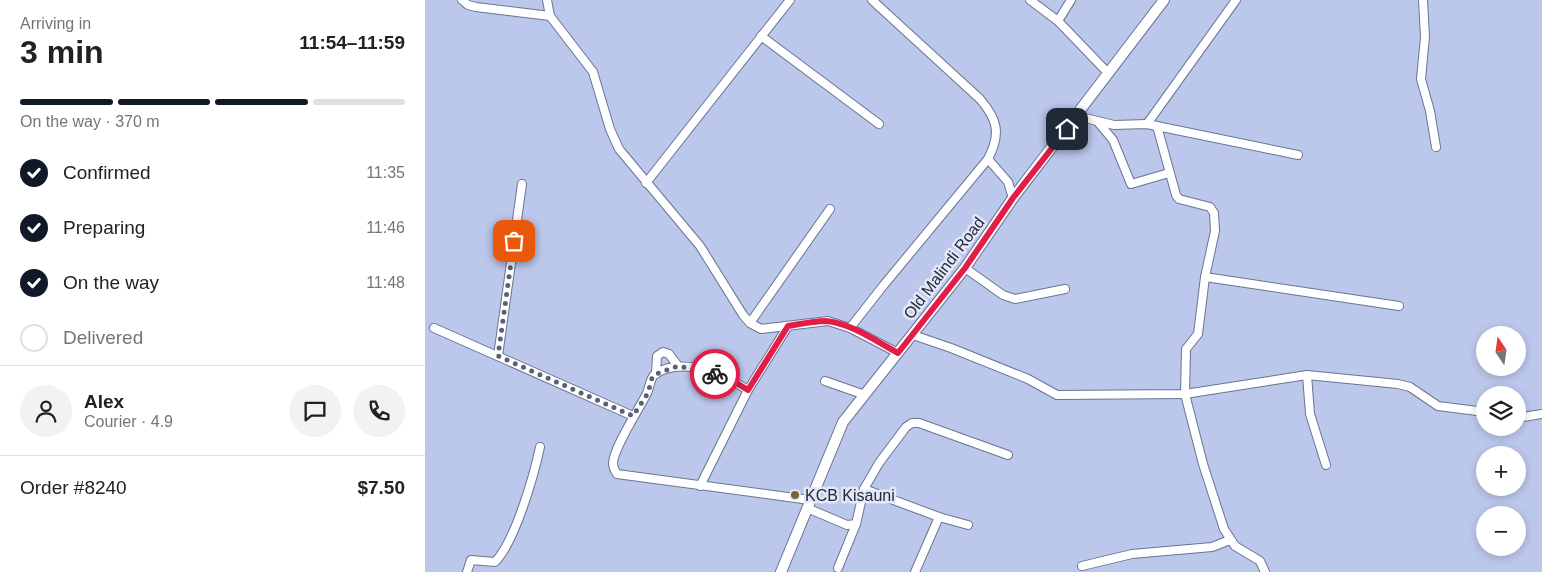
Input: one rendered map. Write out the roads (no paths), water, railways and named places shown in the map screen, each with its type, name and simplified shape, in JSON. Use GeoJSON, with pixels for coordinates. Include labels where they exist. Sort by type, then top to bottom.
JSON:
{"type":"FeatureCollection","features":[{"type":"Feature","properties":{"kind":"main road","name":"Old Malindi Road"},"geometry":{"type":"LineString","coordinates":[[781,572],[839,429],[965,268],[1013,198],[1077,116],[1159,2]]}},
{"type":"Feature","properties":{"kind":"street"},"geometry":{"type":"LineString","coordinates":[[462,0],[476,7],[550,16]]}},
{"type":"Feature","properties":{"kind":"street"},"geometry":{"type":"LineString","coordinates":[[547,0],[550,16],[593,72],[610,129],[619,149],[700,246],[743,315],[750,323],[761,329],[828,321],[851,328],[898,353]]}},
{"type":"Feature","properties":{"kind":"street"},"geometry":{"type":"LineString","coordinates":[[646,182],[790,0]]}},
{"type":"Feature","properties":{"kind":"street"},"geometry":{"type":"LineString","coordinates":[[851,328],[883,286],[988,159],[996,141],[997,133],[996,125],[988,108],[970,88],[872,0]]}},
{"type":"Feature","properties":{"kind":"street"},"geometry":{"type":"LineString","coordinates":[[1031,0],[1058,22],[1108,73]]}},
{"type":"Feature","properties":{"kind":"street"},"geometry":{"type":"LineString","coordinates":[[1058,22],[1071,0]]}},
{"type":"Feature","properties":{"kind":"street"},"geometry":{"type":"LineString","coordinates":[[1147,124],[1236,0]]}},
{"type":"Feature","properties":{"kind":"street"},"geometry":{"type":"LineString","coordinates":[[1423,0],[1425,12],[1424,60],[1421,79],[1430,111],[1436,147]]}},
{"type":"Feature","properties":{"kind":"street"},"geometry":{"type":"LineString","coordinates":[[761,36],[879,124]]}},
{"type":"Feature","properties":{"kind":"street"},"geometry":{"type":"LineString","coordinates":[[1077,116],[1099,122],[1128,126],[1147,124],[1297,156]]}},
{"type":"Feature","properties":{"kind":"street"},"geometry":{"type":"LineString","coordinates":[[1099,122],[1113,140],[1131,184],[1169,173]]}},
{"type":"Feature","properties":{"kind":"street"},"geometry":{"type":"LineString","coordinates":[[1157,126],[1169,173],[1179,199],[1213,209],[1215,231],[1205,277],[1198,334],[1186,349],[1185,394],[1217,511],[1230,540],[1235,546],[1257,558],[1264,567],[1265,572]]}},
{"type":"Feature","properties":{"kind":"street"},"geometry":{"type":"LineString","coordinates":[[988,159],[1008,182],[1013,198]]}},
{"type":"Feature","properties":{"kind":"street"},"geometry":{"type":"LineString","coordinates":[[498,356],[522,184]]}},
{"type":"Feature","properties":{"kind":"street"},"geometry":{"type":"LineString","coordinates":[[750,323],[830,209]]}},
{"type":"Feature","properties":{"kind":"street"},"geometry":{"type":"LineString","coordinates":[[965,268],[1003,295],[1015,299],[1065,289]]}},
{"type":"Feature","properties":{"kind":"street"},"geometry":{"type":"LineString","coordinates":[[1205,277],[1399,306]]}},
{"type":"Feature","properties":{"kind":"street"},"geometry":{"type":"LineString","coordinates":[[700,486],[748,390],[788,326]]}},
{"type":"Feature","properties":{"kind":"street"},"geometry":{"type":"LineString","coordinates":[[434,328],[633,416]]}},
{"type":"Feature","properties":{"kind":"street"},"geometry":{"type":"LineString","coordinates":[[913,335],[951,348],[1028,380],[1057,395],[1185,394],[1307,375],[1398,384],[1410,387],[1438,406],[1476,411]]}},
{"type":"Feature","properties":{"kind":"street"},"geometry":{"type":"LineString","coordinates":[[656,374],[657,356],[663,352],[669,354],[678,366]]}},
{"type":"Feature","properties":{"kind":"street"},"geometry":{"type":"LineString","coordinates":[[748,390],[728,378],[678,366],[656,374],[652,378],[648,393],[633,416],[615,456],[613,465],[617,474],[809,504],[847,525],[856,524]]}},
{"type":"Feature","properties":{"kind":"street"},"geometry":{"type":"LineString","coordinates":[[1307,375],[1310,414],[1326,465]]}},
{"type":"Feature","properties":{"kind":"street"},"geometry":{"type":"LineString","coordinates":[[825,381],[865,395]]}},
{"type":"Feature","properties":{"kind":"street"},"geometry":{"type":"LineString","coordinates":[[1526,417],[1542,414]]}},
{"type":"Feature","properties":{"kind":"street"},"geometry":{"type":"LineString","coordinates":[[838,568],[856,524],[864,489],[879,463],[906,427],[912,423],[919,423],[1008,455]]}},
{"type":"Feature","properties":{"kind":"street"},"geometry":{"type":"LineString","coordinates":[[467,572],[471,560],[495,562],[502,553],[519,515],[540,447]]}},
{"type":"Feature","properties":{"kind":"street"},"geometry":{"type":"LineString","coordinates":[[864,489],[939,517],[968,525]]}},
{"type":"Feature","properties":{"kind":"street"},"geometry":{"type":"LineString","coordinates":[[915,572],[939,517]]}},
{"type":"Feature","properties":{"kind":"street"},"geometry":{"type":"LineString","coordinates":[[1082,566],[1132,554],[1212,547],[1230,540]]}},
{"type":"Feature","properties":{"kind":"place","name":"KCB Kisauni"},"geometry":{"type":"Point","coordinates":[795,495]}}]}
